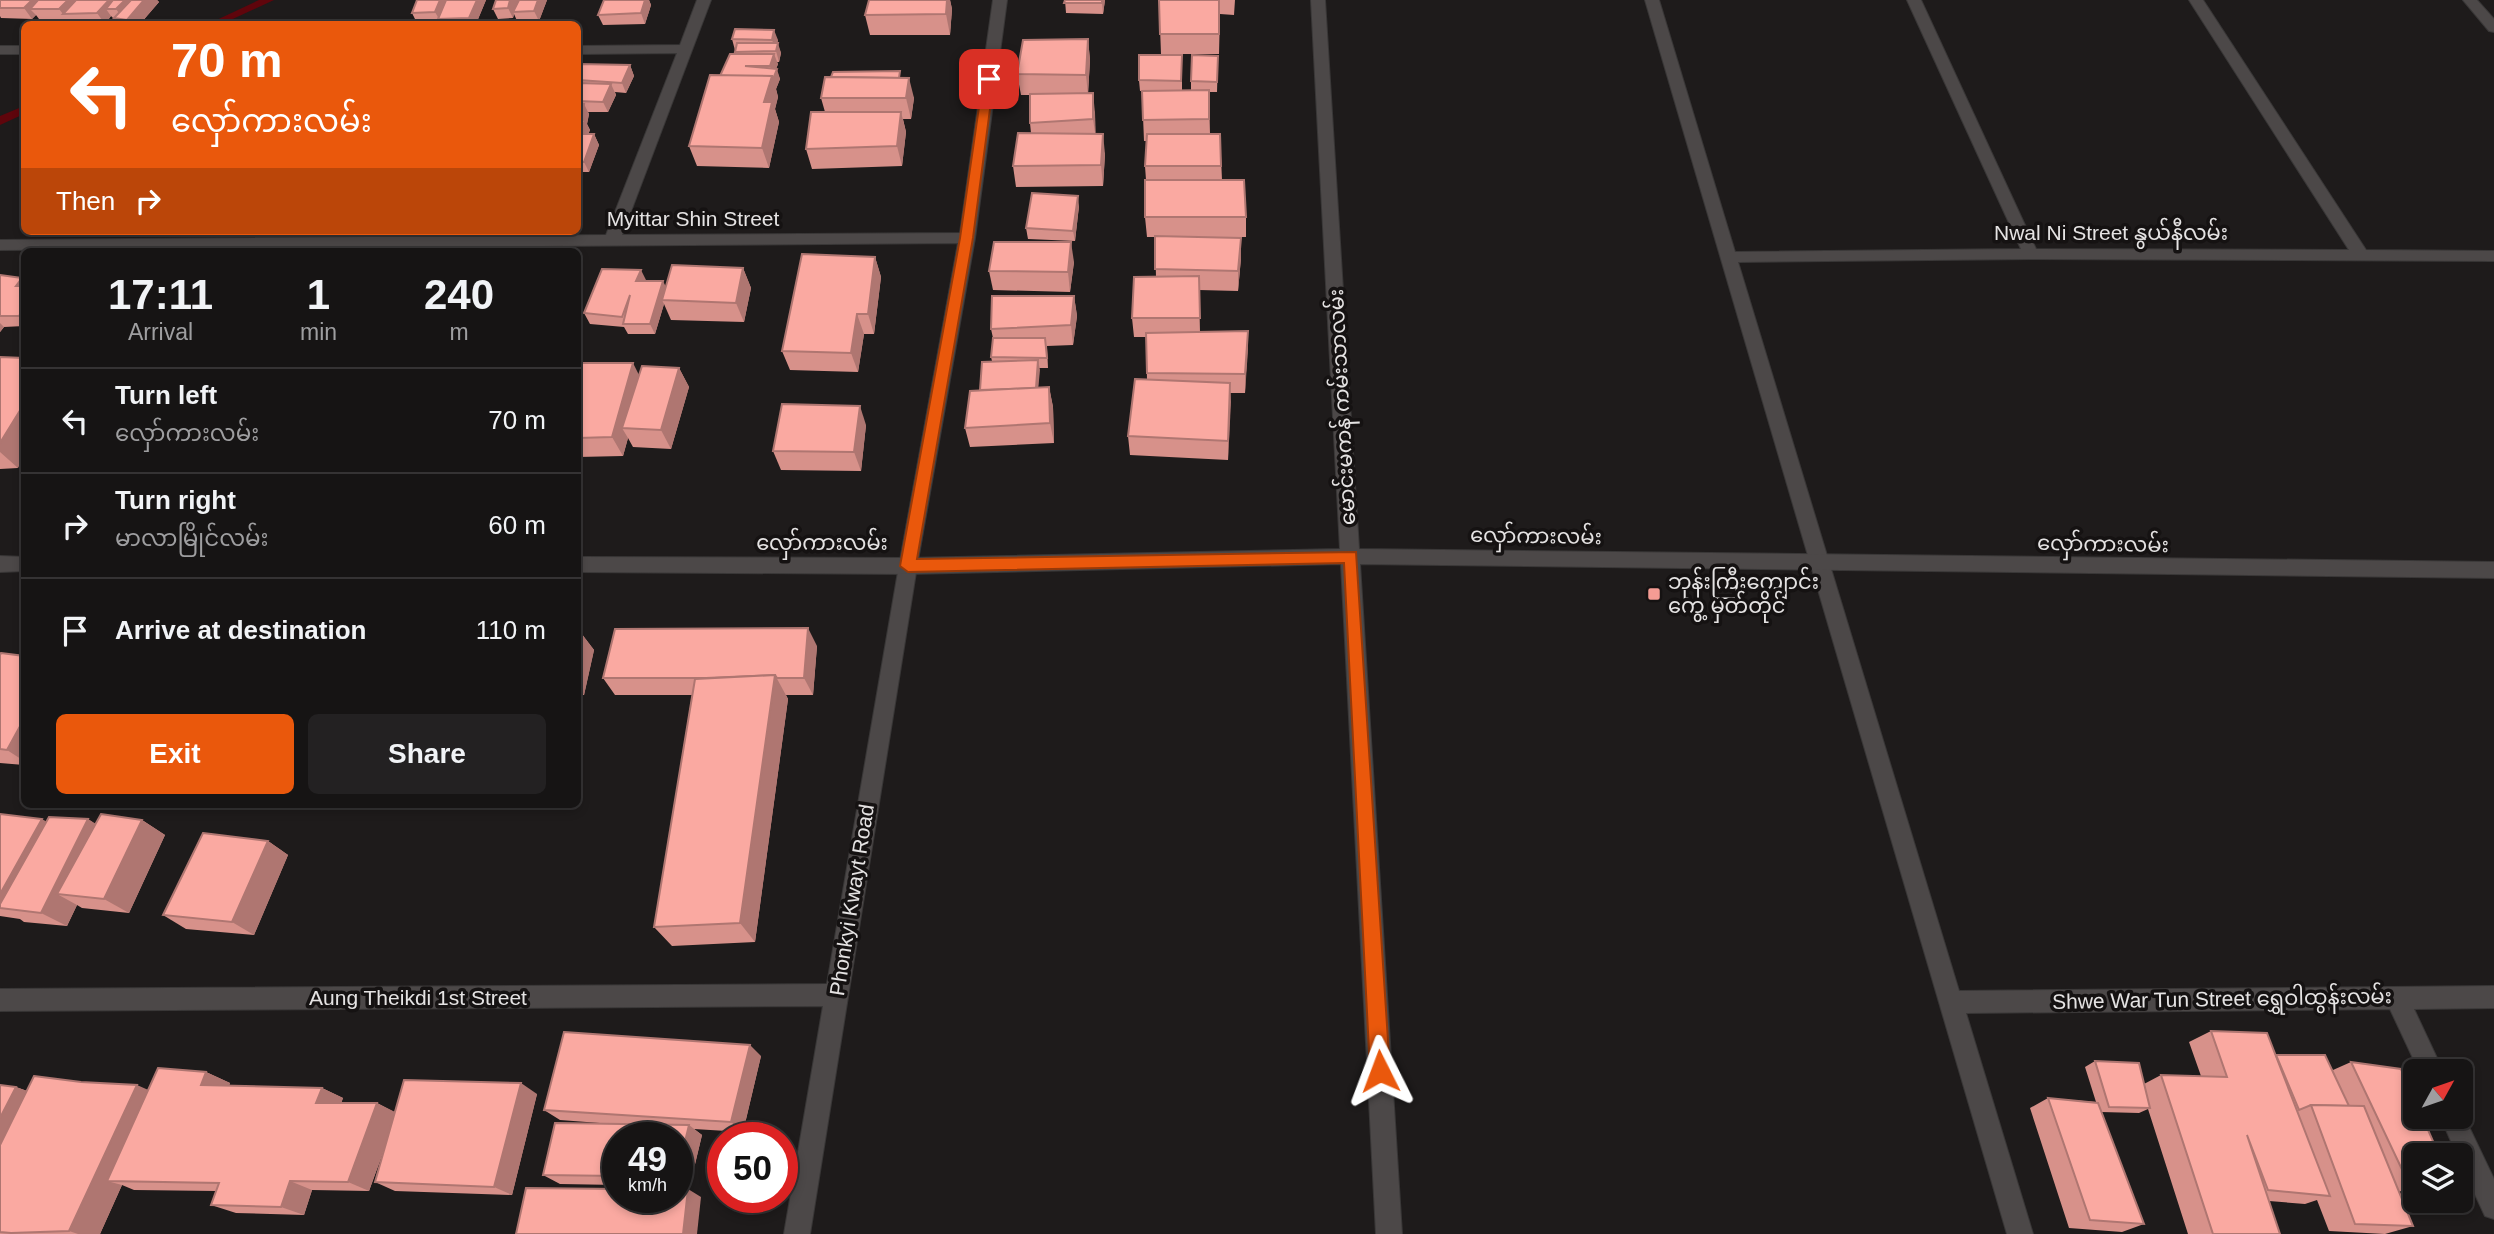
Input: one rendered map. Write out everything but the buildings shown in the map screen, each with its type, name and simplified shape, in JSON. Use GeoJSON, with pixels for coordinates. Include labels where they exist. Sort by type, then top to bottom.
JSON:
{"type":"FeatureCollection","features":[{"type":"Feature","properties":{"kind":"street"},"geometry":{"type":"LineString","coordinates":[[612,241],[704,0]]}},
{"type":"Feature","properties":{"kind":"street","name":"Phonkyi Kwayt Road"},"geometry":{"type":"LineString","coordinates":[[797,1234],[908,566],[967,238],[1000,0]]}},
{"type":"Feature","properties":{"kind":"street","name":"မောင်းမကန် ကမ်းသာလမ်း"},"geometry":{"type":"LineString","coordinates":[[1318,0],[1389,1234]]}},
{"type":"Feature","properties":{"kind":"street"},"geometry":{"type":"LineString","coordinates":[[1652,0],[1818,564],[2020,1234]]}},
{"type":"Feature","properties":{"kind":"street"},"geometry":{"type":"LineString","coordinates":[[1914,0],[2031,254]]}},
{"type":"Feature","properties":{"kind":"street"},"geometry":{"type":"LineString","coordinates":[[2196,0],[2360,254]]}},
{"type":"Feature","properties":{"kind":"street"},"geometry":{"type":"LineString","coordinates":[[2470,0],[2494,28]]}},
{"type":"Feature","properties":{"kind":"street"},"geometry":{"type":"LineString","coordinates":[[0,50],[21,50]]}},
{"type":"Feature","properties":{"kind":"street"},"geometry":{"type":"LineString","coordinates":[[581,50],[685,50]]}},
{"type":"Feature","properties":{"kind":"street","name":"Myittar Shin Street"},"geometry":{"type":"LineString","coordinates":[[0,245],[967,238]]}},
{"type":"Feature","properties":{"kind":"street","name":"Nwal Ni Street နွယ်နီလမ်း"},"geometry":{"type":"LineString","coordinates":[[1728,257],[2031,254],[2494,256]]}},
{"type":"Feature","properties":{"kind":"street","name":"လှော်ကားလမ်း"},"geometry":{"type":"LineString","coordinates":[[581,565],[908,566],[1351,556],[1818,564],[2494,570]]}},
{"type":"Feature","properties":{"kind":"street"},"geometry":{"type":"LineString","coordinates":[[0,564],[21,564]]}},
{"type":"Feature","properties":{"kind":"street","name":"Aung Theikdi 1st Street"},"geometry":{"type":"LineString","coordinates":[[0,1000],[836,995]]}},
{"type":"Feature","properties":{"kind":"street"},"geometry":{"type":"LineString","coordinates":[[2396,997],[2425,1059]]}},
{"type":"Feature","properties":{"kind":"street","name":"Shwe War Tun Street ရွှေဝါထွန်းလမ်း"},"geometry":{"type":"LineString","coordinates":[[1950,1002],[2494,997]]}},
{"type":"Feature","properties":{"kind":"street"},"geometry":{"type":"LineString","coordinates":[[2458,1129],[2494,1207]]}},
{"type":"Feature","properties":{"kind":"waterway"},"geometry":{"type":"LineString","coordinates":[[221,21],[268,0]]}},
{"type":"Feature","properties":{"kind":"waterway"},"geometry":{"type":"LineString","coordinates":[[0,121],[21,111]]}},
{"type":"Feature","properties":{"kind":"place","name":"ဘုန်းကြီးကျောင်း ကွေ့ မှတ်တိုင်"},"geometry":{"type":"Point","coordinates":[1654,594]}},
{"type":"Feature","properties":{"kind":"route"},"geometry":{"type":"LineString","coordinates":[[989,79],[967,238],[908,566],[1351,556],[1380,1071]]}}]}
